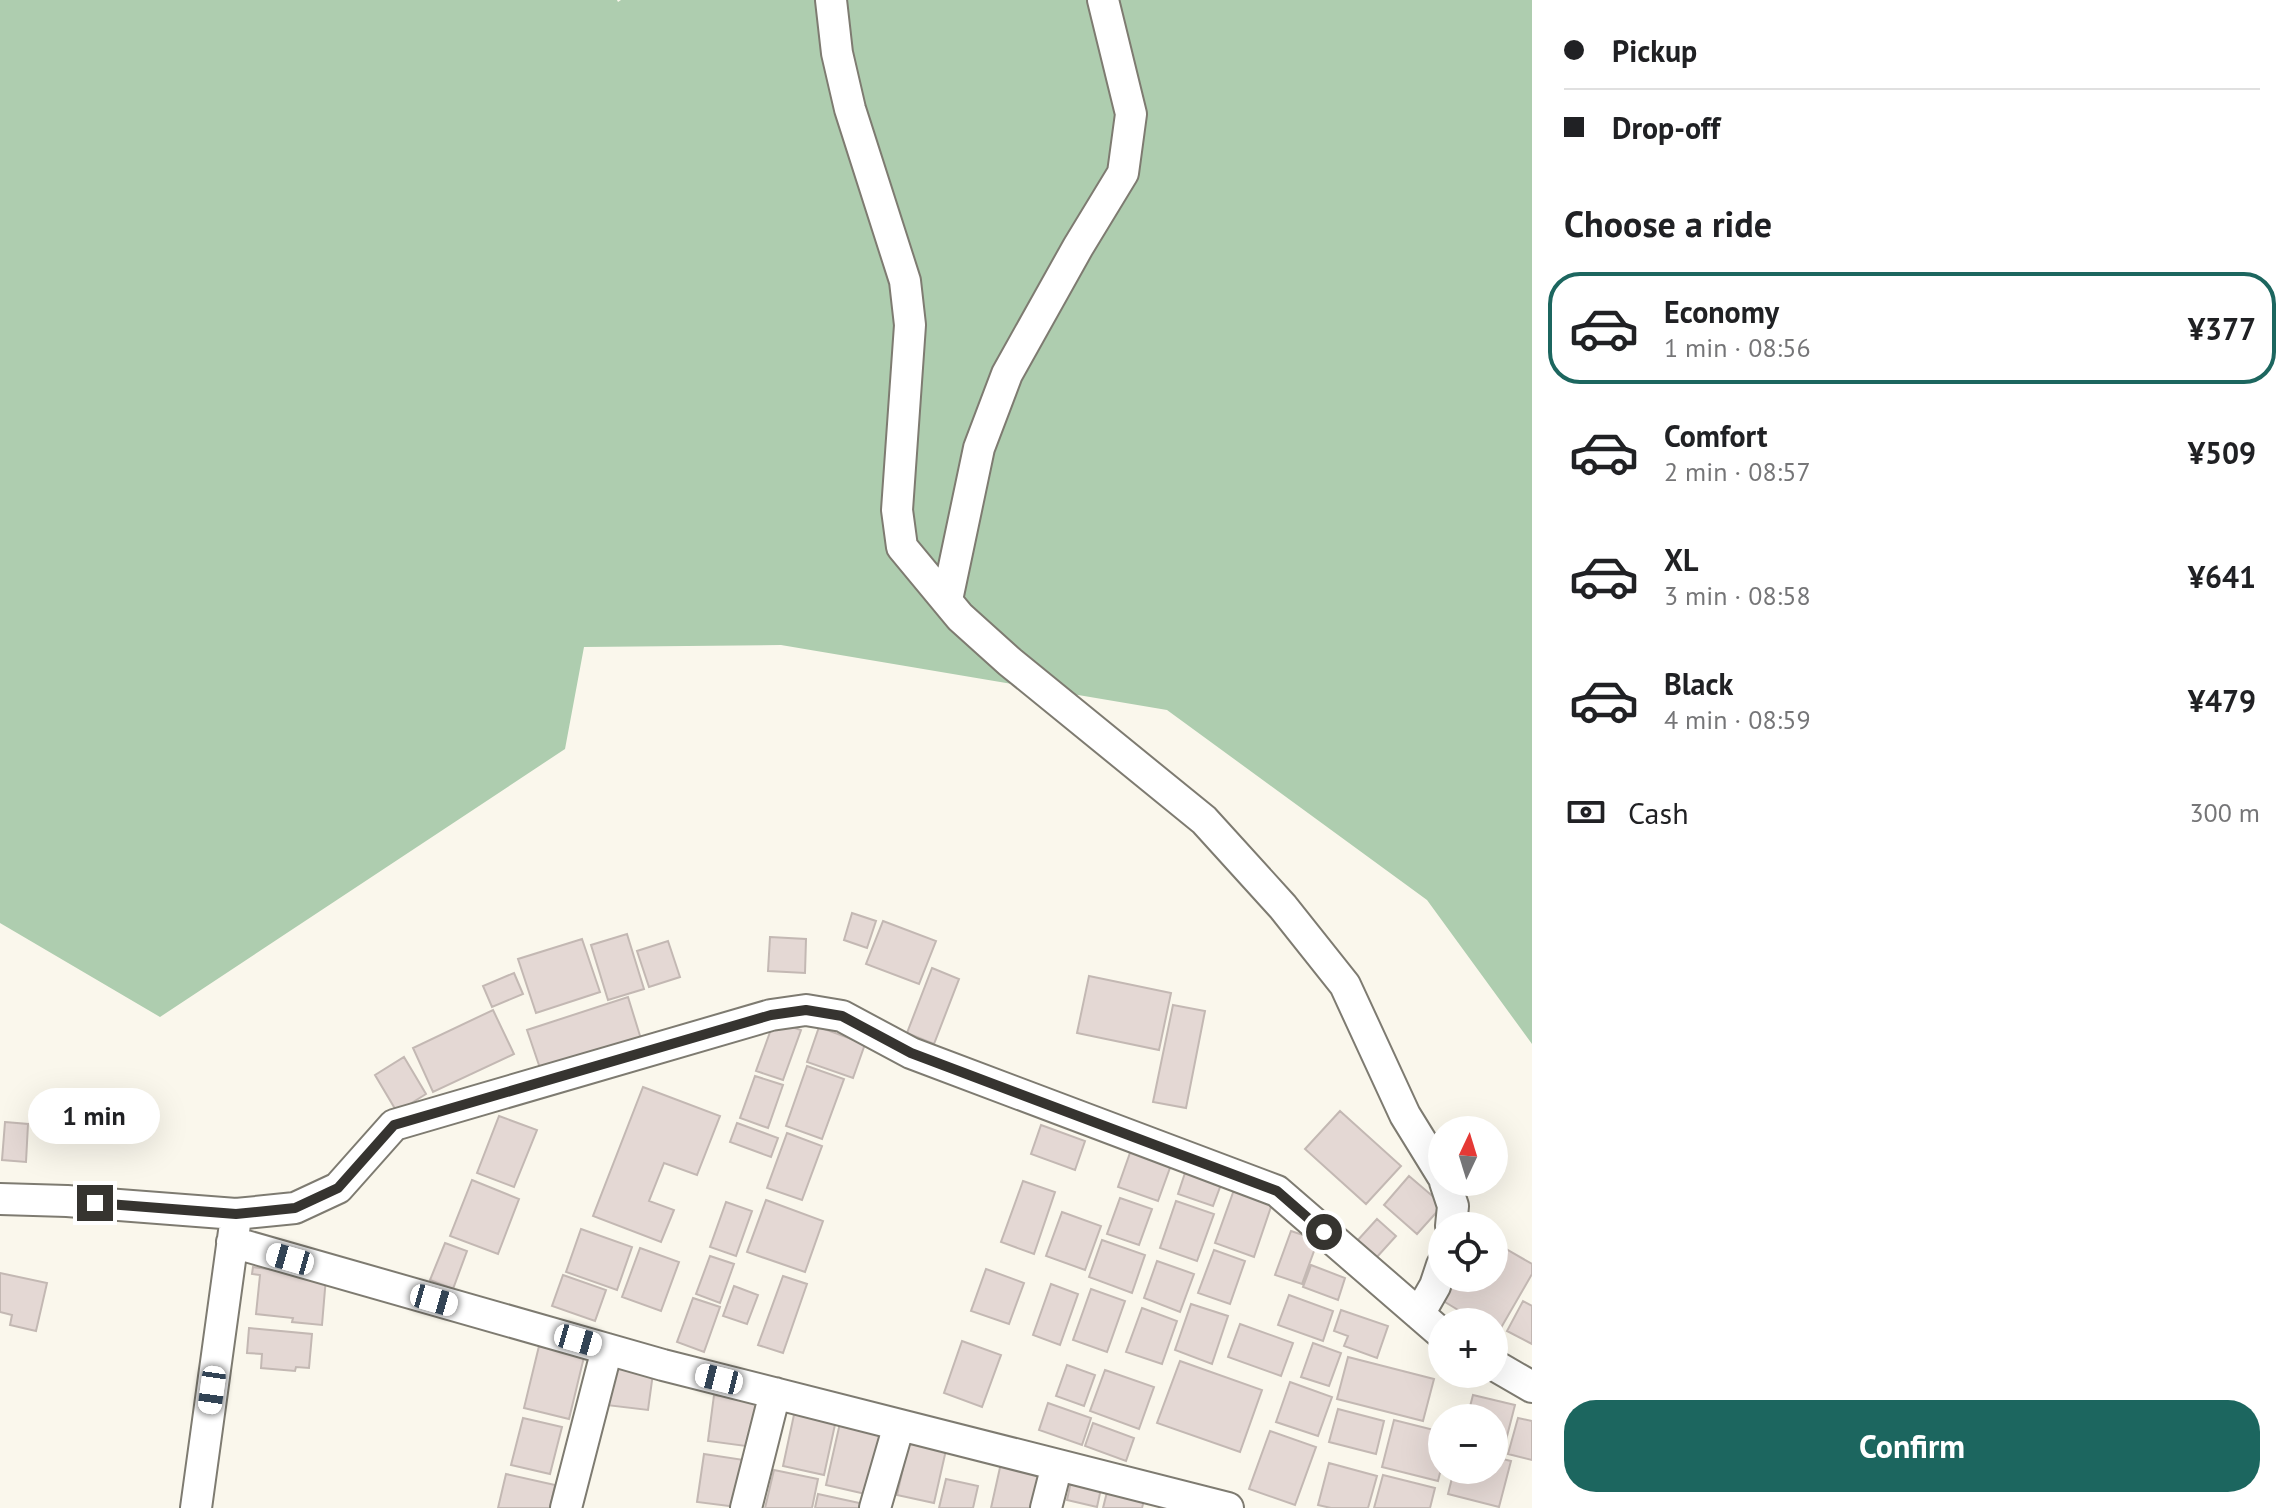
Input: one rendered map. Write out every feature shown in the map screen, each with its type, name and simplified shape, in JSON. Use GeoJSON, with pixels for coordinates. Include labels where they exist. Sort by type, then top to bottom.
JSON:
{"type":"FeatureCollection","features":[{"type":"Feature","properties":{"kind":"street"},"geometry":{"type":"LineString","coordinates":[[831,0],[837,53],[850,109],[905,281],[910,325],[897,510],[902,547],[960,617],[1010,662],[1204,820],[1283,907],[1345,985],[1405,1115],[1428,1152]]}},
{"type":"Feature","properties":{"kind":"street"},"geometry":{"type":"LineString","coordinates":[[947,600],[979,448],[1007,374],[1123,173],[1131,114],[1103,0]]}},
{"type":"Feature","properties":{"kind":"street"},"geometry":{"type":"LineString","coordinates":[[234,1228],[295,1208],[338,1188],[394,1125],[771,1015],[806,1010],[842,1016],[911,1053],[1277,1191],[1428,1321]]}},
{"type":"Feature","properties":{"kind":"street"},"geometry":{"type":"LineString","coordinates":[[0,1199],[67,1201],[234,1228],[607,1349],[1057,1465],[1154,1499],[1228,1508]]}},
{"type":"Feature","properties":{"kind":"street"},"geometry":{"type":"LineString","coordinates":[[196,1508],[234,1228]]}},
{"type":"Feature","properties":{"kind":"street"},"geometry":{"type":"LineString","coordinates":[[566,1508],[607,1349]]}},
{"type":"Feature","properties":{"kind":"street"},"geometry":{"type":"LineString","coordinates":[[1508,1373],[1532,1387]]}},
{"type":"Feature","properties":{"kind":"street"},"geometry":{"type":"LineString","coordinates":[[746,1508],[775,1393]]}},
{"type":"Feature","properties":{"kind":"street"},"geometry":{"type":"LineString","coordinates":[[875,1508],[899,1425]]}},
{"type":"Feature","properties":{"kind":"street"},"geometry":{"type":"LineString","coordinates":[[1046,1508],[1057,1465]]}},
{"type":"Feature","properties":{"kind":"green space"},"geometry":{"type":"Polygon","coordinates":[[[0,0],[1532,0],[1532,1044],[1427,900],[1167,710],[781,645],[584,647],[565,749],[160,1017],[0,923],[0,0]]]}},
{"type":"Feature","properties":{"kind":"building"},"geometry":{"type":"Polygon","coordinates":[[[852,913],[876,921],[867,948],[844,940],[852,913]]]}},
{"type":"Feature","properties":{"kind":"building"},"geometry":{"type":"Polygon","coordinates":[[[883,921],[936,941],[919,984],[866,964],[883,921]]]}},
{"type":"Feature","properties":{"kind":"building"},"geometry":{"type":"Polygon","coordinates":[[[627,934],[644,989],[608,1000],[591,945],[627,934]]]}},
{"type":"Feature","properties":{"kind":"building"},"geometry":{"type":"Polygon","coordinates":[[[770,937],[806,939],[805,973],[768,971],[770,937]]]}},
{"type":"Feature","properties":{"kind":"building"},"geometry":{"type":"Polygon","coordinates":[[[582,939],[600,992],[536,1013],[518,959],[582,939]]]}},
{"type":"Feature","properties":{"kind":"building"},"geometry":{"type":"Polygon","coordinates":[[[668,941],[680,977],[649,987],[637,951],[668,941]]]}},
{"type":"Feature","properties":{"kind":"building"},"geometry":{"type":"Polygon","coordinates":[[[932,968],[959,979],[934,1044],[907,1033],[932,968]]]}},
{"type":"Feature","properties":{"kind":"building"},"geometry":{"type":"Polygon","coordinates":[[[514,973],[523,994],[492,1007],[483,986],[514,973]]]}},
{"type":"Feature","properties":{"kind":"building"},"geometry":{"type":"Polygon","coordinates":[[[1089,976],[1171,993],[1159,1050],[1077,1033],[1089,976]]]}},
{"type":"Feature","properties":{"kind":"building"},"geometry":{"type":"Polygon","coordinates":[[[628,997],[641,1039],[541,1071],[527,1030],[628,997]]]}},
{"type":"Feature","properties":{"kind":"building"},"geometry":{"type":"Polygon","coordinates":[[[1173,1005],[1205,1011],[1186,1108],[1153,1102],[1173,1005]]]}},
{"type":"Feature","properties":{"kind":"building"},"geometry":{"type":"Polygon","coordinates":[[[493,1010],[514,1054],[433,1092],[413,1048],[493,1010]]]}},
{"type":"Feature","properties":{"kind":"building"},"geometry":{"type":"Polygon","coordinates":[[[774,1021],[801,1030],[783,1080],[756,1071],[774,1021]]]}},
{"type":"Feature","properties":{"kind":"building"},"geometry":{"type":"Polygon","coordinates":[[[819,1027],[865,1044],[853,1078],[807,1062],[819,1027]]]}},
{"type":"Feature","properties":{"kind":"building"},"geometry":{"type":"Polygon","coordinates":[[[404,1057],[426,1094],[397,1112],[375,1075],[404,1057]]]}},
{"type":"Feature","properties":{"kind":"building"},"geometry":{"type":"Polygon","coordinates":[[[807,1066],[844,1079],[822,1139],[786,1126],[807,1066]]]}},
{"type":"Feature","properties":{"kind":"building"},"geometry":{"type":"Polygon","coordinates":[[[755,1076],[783,1085],[768,1128],[740,1118],[755,1076]]]}},
{"type":"Feature","properties":{"kind":"building"},"geometry":{"type":"Polygon","coordinates":[[[643,1087],[720,1116],[697,1175],[664,1163],[649,1201],[674,1210],[661,1242],[593,1216],[643,1087]]]}},
{"type":"Feature","properties":{"kind":"building"},"geometry":{"type":"Polygon","coordinates":[[[1340,1111],[1401,1166],[1366,1204],[1305,1149],[1340,1111]]]}},
{"type":"Feature","properties":{"kind":"building"},"geometry":{"type":"Polygon","coordinates":[[[499,1116],[537,1130],[514,1187],[477,1173],[499,1116]]]}},
{"type":"Feature","properties":{"kind":"building"},"geometry":{"type":"Polygon","coordinates":[[[5,1122],[28,1124],[26,1162],[2,1160],[5,1122]]]}},
{"type":"Feature","properties":{"kind":"building"},"geometry":{"type":"Polygon","coordinates":[[[737,1123],[778,1138],[771,1157],[730,1142],[737,1123]]]}},
{"type":"Feature","properties":{"kind":"building"},"geometry":{"type":"Polygon","coordinates":[[[1041,1125],[1085,1141],[1075,1170],[1031,1154],[1041,1125]]]}},
{"type":"Feature","properties":{"kind":"building"},"geometry":{"type":"Polygon","coordinates":[[[787,1133],[822,1146],[802,1200],[767,1188],[787,1133]]]}},
{"type":"Feature","properties":{"kind":"building"},"geometry":{"type":"Polygon","coordinates":[[[1131,1150],[1171,1165],[1158,1201],[1118,1187],[1131,1150]]]}},
{"type":"Feature","properties":{"kind":"building"},"geometry":{"type":"Polygon","coordinates":[[[1187,1167],[1223,1179],[1213,1206],[1178,1194],[1187,1167]]]}},
{"type":"Feature","properties":{"kind":"building"},"geometry":{"type":"Polygon","coordinates":[[[1409,1176],[1428,1192],[1428,1196],[1443,1205],[1437,1212],[1428,1212],[1428,1222],[1417,1234],[1384,1205],[1409,1176]]]}},
{"type":"Feature","properties":{"kind":"building"},"geometry":{"type":"Polygon","coordinates":[[[472,1180],[519,1199],[498,1254],[450,1236],[472,1180]]]}},
{"type":"Feature","properties":{"kind":"building"},"geometry":{"type":"Polygon","coordinates":[[[1023,1181],[1055,1192],[1034,1254],[1001,1242],[1023,1181]]]}},
{"type":"Feature","properties":{"kind":"building"},"geometry":{"type":"Polygon","coordinates":[[[1235,1187],[1273,1201],[1254,1257],[1215,1243],[1235,1187]]]}},
{"type":"Feature","properties":{"kind":"building"},"geometry":{"type":"Polygon","coordinates":[[[1120,1198],[1152,1209],[1139,1245],[1107,1234],[1120,1198]]]}},
{"type":"Feature","properties":{"kind":"building"},"geometry":{"type":"Polygon","coordinates":[[[766,1200],[823,1221],[805,1272],[747,1252],[766,1200]]]}},
{"type":"Feature","properties":{"kind":"building"},"geometry":{"type":"Polygon","coordinates":[[[1176,1201],[1214,1214],[1197,1261],[1160,1248],[1176,1201]]]}},
{"type":"Feature","properties":{"kind":"building"},"geometry":{"type":"Polygon","coordinates":[[[726,1202],[752,1211],[736,1256],[710,1247],[726,1202]]]}},
{"type":"Feature","properties":{"kind":"building"},"geometry":{"type":"Polygon","coordinates":[[[1062,1212],[1101,1226],[1085,1270],[1046,1256],[1062,1212]]]}},
{"type":"Feature","properties":{"kind":"building"},"geometry":{"type":"Polygon","coordinates":[[[1377,1219],[1396,1236],[1376,1258],[1357,1241],[1377,1219]]]}},
{"type":"Feature","properties":{"kind":"building"},"geometry":{"type":"Polygon","coordinates":[[[581,1229],[632,1247],[617,1290],[566,1272],[581,1229]]]}},
{"type":"Feature","properties":{"kind":"building"},"geometry":{"type":"Polygon","coordinates":[[[1291,1231],[1318,1240],[1302,1284],[1275,1275],[1291,1231]]]}},
{"type":"Feature","properties":{"kind":"building"},"geometry":{"type":"Polygon","coordinates":[[[1102,1240],[1145,1255],[1132,1293],[1089,1277],[1102,1240]]]}},
{"type":"Feature","properties":{"kind":"building"},"geometry":{"type":"Polygon","coordinates":[[[445,1243],[467,1251],[453,1289],[430,1280],[445,1243]]]}},
{"type":"Feature","properties":{"kind":"building"},"geometry":{"type":"Polygon","coordinates":[[[640,1248],[679,1262],[661,1311],[622,1297],[640,1248]]]}},
{"type":"Feature","properties":{"kind":"building"},"geometry":{"type":"Polygon","coordinates":[[[1214,1250],[1245,1261],[1230,1304],[1198,1293],[1214,1250]]]}},
{"type":"Feature","properties":{"kind":"building"},"geometry":{"type":"Polygon","coordinates":[[[1508,1250],[1532,1264],[1532,1274],[1508,1316],[1508,1308],[1455,1308],[1440,1299],[1444,1292],[1508,1292],[1508,1250]]]}},
{"type":"Feature","properties":{"kind":"building"},"geometry":{"type":"Polygon","coordinates":[[[710,1256],[734,1264],[720,1303],[696,1294],[710,1256]]]}},
{"type":"Feature","properties":{"kind":"building"},"geometry":{"type":"Polygon","coordinates":[[[1157,1261],[1194,1274],[1180,1312],[1144,1298],[1157,1261]]]}},
{"type":"Feature","properties":{"kind":"building"},"geometry":{"type":"Polygon","coordinates":[[[1311,1265],[1345,1278],[1338,1300],[1303,1287],[1311,1265]]]}},
{"type":"Feature","properties":{"kind":"building"},"geometry":{"type":"Polygon","coordinates":[[[253,1267],[326,1277],[322,1325],[256,1314],[260,1275],[252,1274],[253,1267]]]}},
{"type":"Feature","properties":{"kind":"building"},"geometry":{"type":"Polygon","coordinates":[[[986,1269],[1024,1283],[1009,1324],[971,1311],[986,1269]]]}},
{"type":"Feature","properties":{"kind":"building"},"geometry":{"type":"Polygon","coordinates":[[[0,1273],[47,1283],[36,1331],[10,1325],[12,1315],[0,1312],[0,1273]]]}},
{"type":"Feature","properties":{"kind":"building"},"geometry":{"type":"Polygon","coordinates":[[[563,1275],[606,1290],[595,1321],[552,1306],[563,1275]]]}},
{"type":"Feature","properties":{"kind":"building"},"geometry":{"type":"Polygon","coordinates":[[[783,1276],[807,1284],[783,1353],[758,1345],[783,1276]]]}},
{"type":"Feature","properties":{"kind":"building"},"geometry":{"type":"Polygon","coordinates":[[[1051,1284],[1078,1294],[1060,1345],[1033,1335],[1051,1284]]]}},
{"type":"Feature","properties":{"kind":"building"},"geometry":{"type":"Polygon","coordinates":[[[734,1286],[758,1295],[747,1324],[723,1316],[734,1286]]]}},
{"type":"Feature","properties":{"kind":"building"},"geometry":{"type":"Polygon","coordinates":[[[1091,1289],[1125,1301],[1107,1352],[1073,1340],[1091,1289]]]}},
{"type":"Feature","properties":{"kind":"building"},"geometry":{"type":"Polygon","coordinates":[[[1289,1295],[1333,1311],[1323,1341],[1278,1325],[1289,1295]]]}},
{"type":"Feature","properties":{"kind":"building"},"geometry":{"type":"Polygon","coordinates":[[[693,1298],[720,1307],[704,1352],[677,1342],[693,1298]]]}},
{"type":"Feature","properties":{"kind":"building"},"geometry":{"type":"Polygon","coordinates":[[[1523,1301],[1532,1306],[1532,1344],[1508,1329],[1523,1301]]]}},
{"type":"Feature","properties":{"kind":"building"},"geometry":{"type":"Polygon","coordinates":[[[1191,1304],[1228,1316],[1212,1364],[1175,1350],[1191,1304]]]}},
{"type":"Feature","properties":{"kind":"building"},"geometry":{"type":"Polygon","coordinates":[[[1142,1308],[1177,1321],[1162,1364],[1126,1352],[1142,1308]]]}},
{"type":"Feature","properties":{"kind":"building"},"geometry":{"type":"Polygon","coordinates":[[[1341,1310],[1388,1326],[1377,1358],[1344,1346],[1348,1336],[1334,1331],[1341,1310]]]}},
{"type":"Feature","properties":{"kind":"building"},"geometry":{"type":"Polygon","coordinates":[[[1240,1324],[1293,1343],[1281,1376],[1228,1357],[1240,1324]]]}},
{"type":"Feature","properties":{"kind":"building"},"geometry":{"type":"Polygon","coordinates":[[[249,1328],[312,1334],[309,1368],[296,1367],[295,1371],[261,1368],[262,1354],[247,1353],[249,1328]]]}},
{"type":"Feature","properties":{"kind":"building"},"geometry":{"type":"Polygon","coordinates":[[[962,1341],[1001,1355],[982,1407],[944,1393],[962,1341]]]}},
{"type":"Feature","properties":{"kind":"building"},"geometry":{"type":"Polygon","coordinates":[[[1313,1343],[1341,1353],[1329,1386],[1301,1377],[1313,1343]]]}},
{"type":"Feature","properties":{"kind":"building"},"geometry":{"type":"Polygon","coordinates":[[[539,1346],[584,1357],[569,1419],[524,1408],[539,1346]]]}},
{"type":"Feature","properties":{"kind":"building"},"geometry":{"type":"Polygon","coordinates":[[[1348,1357],[1428,1377],[1428,1388],[1432,1388],[1423,1421],[1337,1399],[1348,1357]]]}},
{"type":"Feature","properties":{"kind":"building"},"geometry":{"type":"Polygon","coordinates":[[[612,1360],[654,1366],[648,1410],[606,1405],[612,1360]]]}},
{"type":"Feature","properties":{"kind":"building"},"geometry":{"type":"Polygon","coordinates":[[[1180,1361],[1262,1390],[1240,1452],[1157,1423],[1180,1361]]]}},
{"type":"Feature","properties":{"kind":"building"},"geometry":{"type":"Polygon","coordinates":[[[1067,1365],[1095,1375],[1084,1406],[1056,1396],[1067,1365]]]}},
{"type":"Feature","properties":{"kind":"building"},"geometry":{"type":"Polygon","coordinates":[[[1105,1370],[1154,1387],[1139,1429],[1090,1411],[1105,1370]]]}},
{"type":"Feature","properties":{"kind":"building"},"geometry":{"type":"Polygon","coordinates":[[[1290,1382],[1332,1397],[1318,1436],[1276,1422],[1290,1382]]]}},
{"type":"Feature","properties":{"kind":"building"},"geometry":{"type":"Polygon","coordinates":[[[714,1395],[759,1401],[753,1447],[708,1441],[714,1395]]]}},
{"type":"Feature","properties":{"kind":"building"},"geometry":{"type":"Polygon","coordinates":[[[1473,1395],[1515,1405],[1508,1432],[1508,1404],[1471,1404],[1473,1395]]]}},
{"type":"Feature","properties":{"kind":"building"},"geometry":{"type":"Polygon","coordinates":[[[1048,1403],[1091,1418],[1082,1445],[1039,1430],[1048,1403]]]}},
{"type":"Feature","properties":{"kind":"building"},"geometry":{"type":"Polygon","coordinates":[[[1338,1409],[1384,1421],[1376,1454],[1329,1442],[1338,1409]]]}},
{"type":"Feature","properties":{"kind":"building"},"geometry":{"type":"Polygon","coordinates":[[[795,1410],[836,1420],[824,1475],[783,1466],[795,1410]]]}},
{"type":"Feature","properties":{"kind":"building"},"geometry":{"type":"Polygon","coordinates":[[[523,1418],[562,1427],[550,1474],[511,1465],[523,1418]]]}},
{"type":"Feature","properties":{"kind":"building"},"geometry":{"type":"Polygon","coordinates":[[[1518,1418],[1532,1421],[1532,1460],[1508,1454],[1518,1418]]]}},
{"type":"Feature","properties":{"kind":"building"},"geometry":{"type":"Polygon","coordinates":[[[1394,1420],[1428,1428],[1428,1478],[1382,1467],[1394,1420]]]}},
{"type":"Feature","properties":{"kind":"building"},"geometry":{"type":"Polygon","coordinates":[[[840,1423],[884,1433],[870,1495],[826,1485],[840,1423]]]}},
{"type":"Feature","properties":{"kind":"building"},"geometry":{"type":"Polygon","coordinates":[[[1093,1423],[1134,1438],[1126,1461],[1085,1446],[1093,1423]]]}},
{"type":"Feature","properties":{"kind":"building"},"geometry":{"type":"Polygon","coordinates":[[[1270,1431],[1316,1447],[1295,1505],[1249,1489],[1270,1431]]]}},
{"type":"Feature","properties":{"kind":"building"},"geometry":{"type":"Polygon","coordinates":[[[909,1442],[946,1450],[934,1503],[897,1495],[909,1442]]]}},
{"type":"Feature","properties":{"kind":"building"},"geometry":{"type":"Polygon","coordinates":[[[704,1454],[744,1460],[737,1507],[697,1502],[704,1454]]]}},
{"type":"Feature","properties":{"kind":"building"},"geometry":{"type":"Polygon","coordinates":[[[1001,1463],[1043,1473],[1035,1508],[991,1508],[1001,1463]]]}},
{"type":"Feature","properties":{"kind":"building"},"geometry":{"type":"Polygon","coordinates":[[[1329,1463],[1377,1476],[1368,1508],[1318,1505],[1329,1463]]]}},
{"type":"Feature","properties":{"kind":"building"},"geometry":{"type":"Polygon","coordinates":[[[774,1470],[818,1479],[812,1508],[765,1508],[774,1470]]]}},
{"type":"Feature","properties":{"kind":"building"},"geometry":{"type":"Polygon","coordinates":[[[506,1474],[555,1485],[550,1508],[498,1508],[506,1474]]]}},
{"type":"Feature","properties":{"kind":"building"},"geometry":{"type":"Polygon","coordinates":[[[1383,1475],[1435,1488],[1430,1508],[1374,1508],[1383,1475]]]}},
{"type":"Feature","properties":{"kind":"building"},"geometry":{"type":"Polygon","coordinates":[[[1072,1477],[1102,1484],[1097,1507],[1067,1500],[1072,1477]]]}},
{"type":"Feature","properties":{"kind":"building"},"geometry":{"type":"Polygon","coordinates":[[[946,1479],[978,1486],[973,1508],[939,1508],[946,1479]]]}},
{"type":"Feature","properties":{"kind":"building"},"geometry":{"type":"Polygon","coordinates":[[[1450,1484],[1505,1484],[1499,1507],[1448,1494],[1450,1484]]]}},
{"type":"Feature","properties":{"kind":"building"},"geometry":{"type":"Polygon","coordinates":[[[1107,1492],[1144,1500],[1142,1508],[1103,1508],[1107,1492]]]}},
{"type":"Feature","properties":{"kind":"building"},"geometry":{"type":"Polygon","coordinates":[[[818,1494],[864,1504],[863,1508],[815,1508],[818,1494]]]}},
{"type":"Feature","properties":{"kind":"route"},"geometry":{"type":"LineString","coordinates":[[95,1203],[236,1214],[295,1208],[338,1188],[394,1125],[771,1015],[806,1010],[842,1016],[911,1053],[1277,1191],[1324,1232]]}}]}
